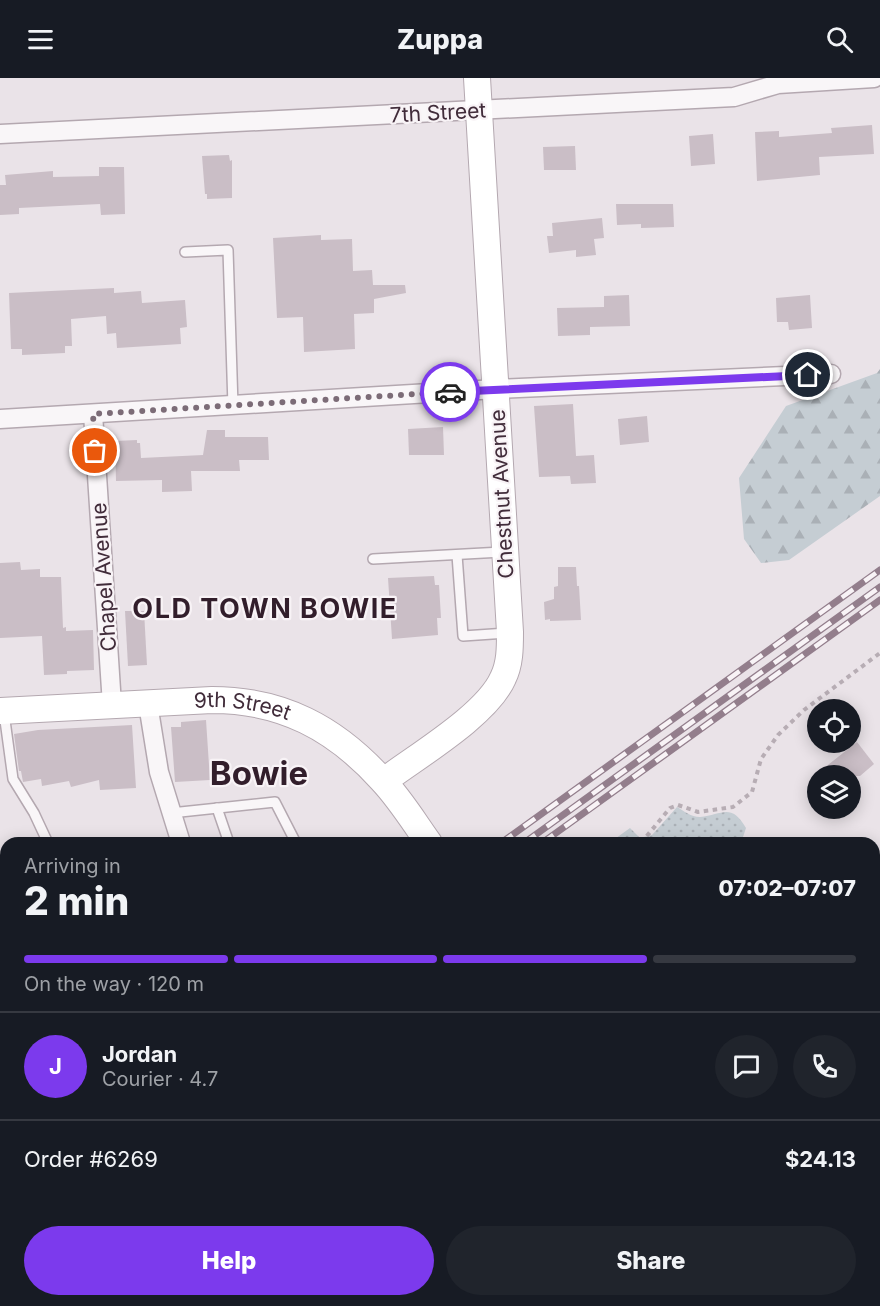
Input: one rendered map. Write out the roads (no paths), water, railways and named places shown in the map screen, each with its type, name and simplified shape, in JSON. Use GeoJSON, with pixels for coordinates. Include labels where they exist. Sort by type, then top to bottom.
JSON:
{"type":"FeatureCollection","features":[{"type":"Feature","properties":{"kind":"street","name":"Chestnut Avenue"},"geometry":{"type":"LineString","coordinates":[[384,781],[490,700],[505,676],[508,662],[510,632],[477,78]]}},
{"type":"Feature","properties":{"kind":"street","name":"7th Street"},"geometry":{"type":"LineString","coordinates":[[0,134],[734,97],[778,84],[874,78]]}},
{"type":"Feature","properties":{"kind":"street"},"geometry":{"type":"LineString","coordinates":[[0,419],[496,389],[831,374]]}},
{"type":"Feature","properties":{"kind":"street","name":"Chapel Avenue"},"geometry":{"type":"LineString","coordinates":[[93,414],[112,705]]}},
{"type":"Feature","properties":{"kind":"street","name":"9th Street"},"geometry":{"type":"LineString","coordinates":[[2,711],[237,700],[284,711],[308,722],[346,746],[384,781],[425,837]]}},
{"type":"Feature","properties":{"kind":"street"},"geometry":{"type":"LineString","coordinates":[[148,704],[159,772],[179,837]]}},
{"type":"Feature","properties":{"kind":"lane"},"geometry":{"type":"LineString","coordinates":[[185,252],[228,250],[233,406]]}},
{"type":"Feature","properties":{"kind":"lane"},"geometry":{"type":"LineString","coordinates":[[373,559],[505,552]]}},
{"type":"Feature","properties":{"kind":"lane"},"geometry":{"type":"LineString","coordinates":[[457,555],[463,636],[510,632]]}},
{"type":"Feature","properties":{"kind":"lane"},"geometry":{"type":"LineString","coordinates":[[2,711],[13,779],[34,813],[45,837]]}},
{"type":"Feature","properties":{"kind":"lane"},"geometry":{"type":"LineString","coordinates":[[171,813],[275,802],[293,837]]}},
{"type":"Feature","properties":{"kind":"lane"},"geometry":{"type":"LineString","coordinates":[[218,808],[227,837]]}},
{"type":"Feature","properties":{"kind":"railway"},"geometry":{"type":"LineString","coordinates":[[509,837],[880,570]]}},
{"type":"Feature","properties":{"kind":"railway"},"geometry":{"type":"LineString","coordinates":[[532,837],[880,587]]}},
{"type":"Feature","properties":{"kind":"railway"},"geometry":{"type":"LineString","coordinates":[[550,837],[880,600]]}},
{"type":"Feature","properties":{"kind":"district","name":"OLD TOWN BOWIE"},"geometry":{"type":"Point","coordinates":[265,609]}},
{"type":"Feature","properties":{"kind":"district","name":"Bowie"},"geometry":{"type":"Point","coordinates":[259,773]}}]}
